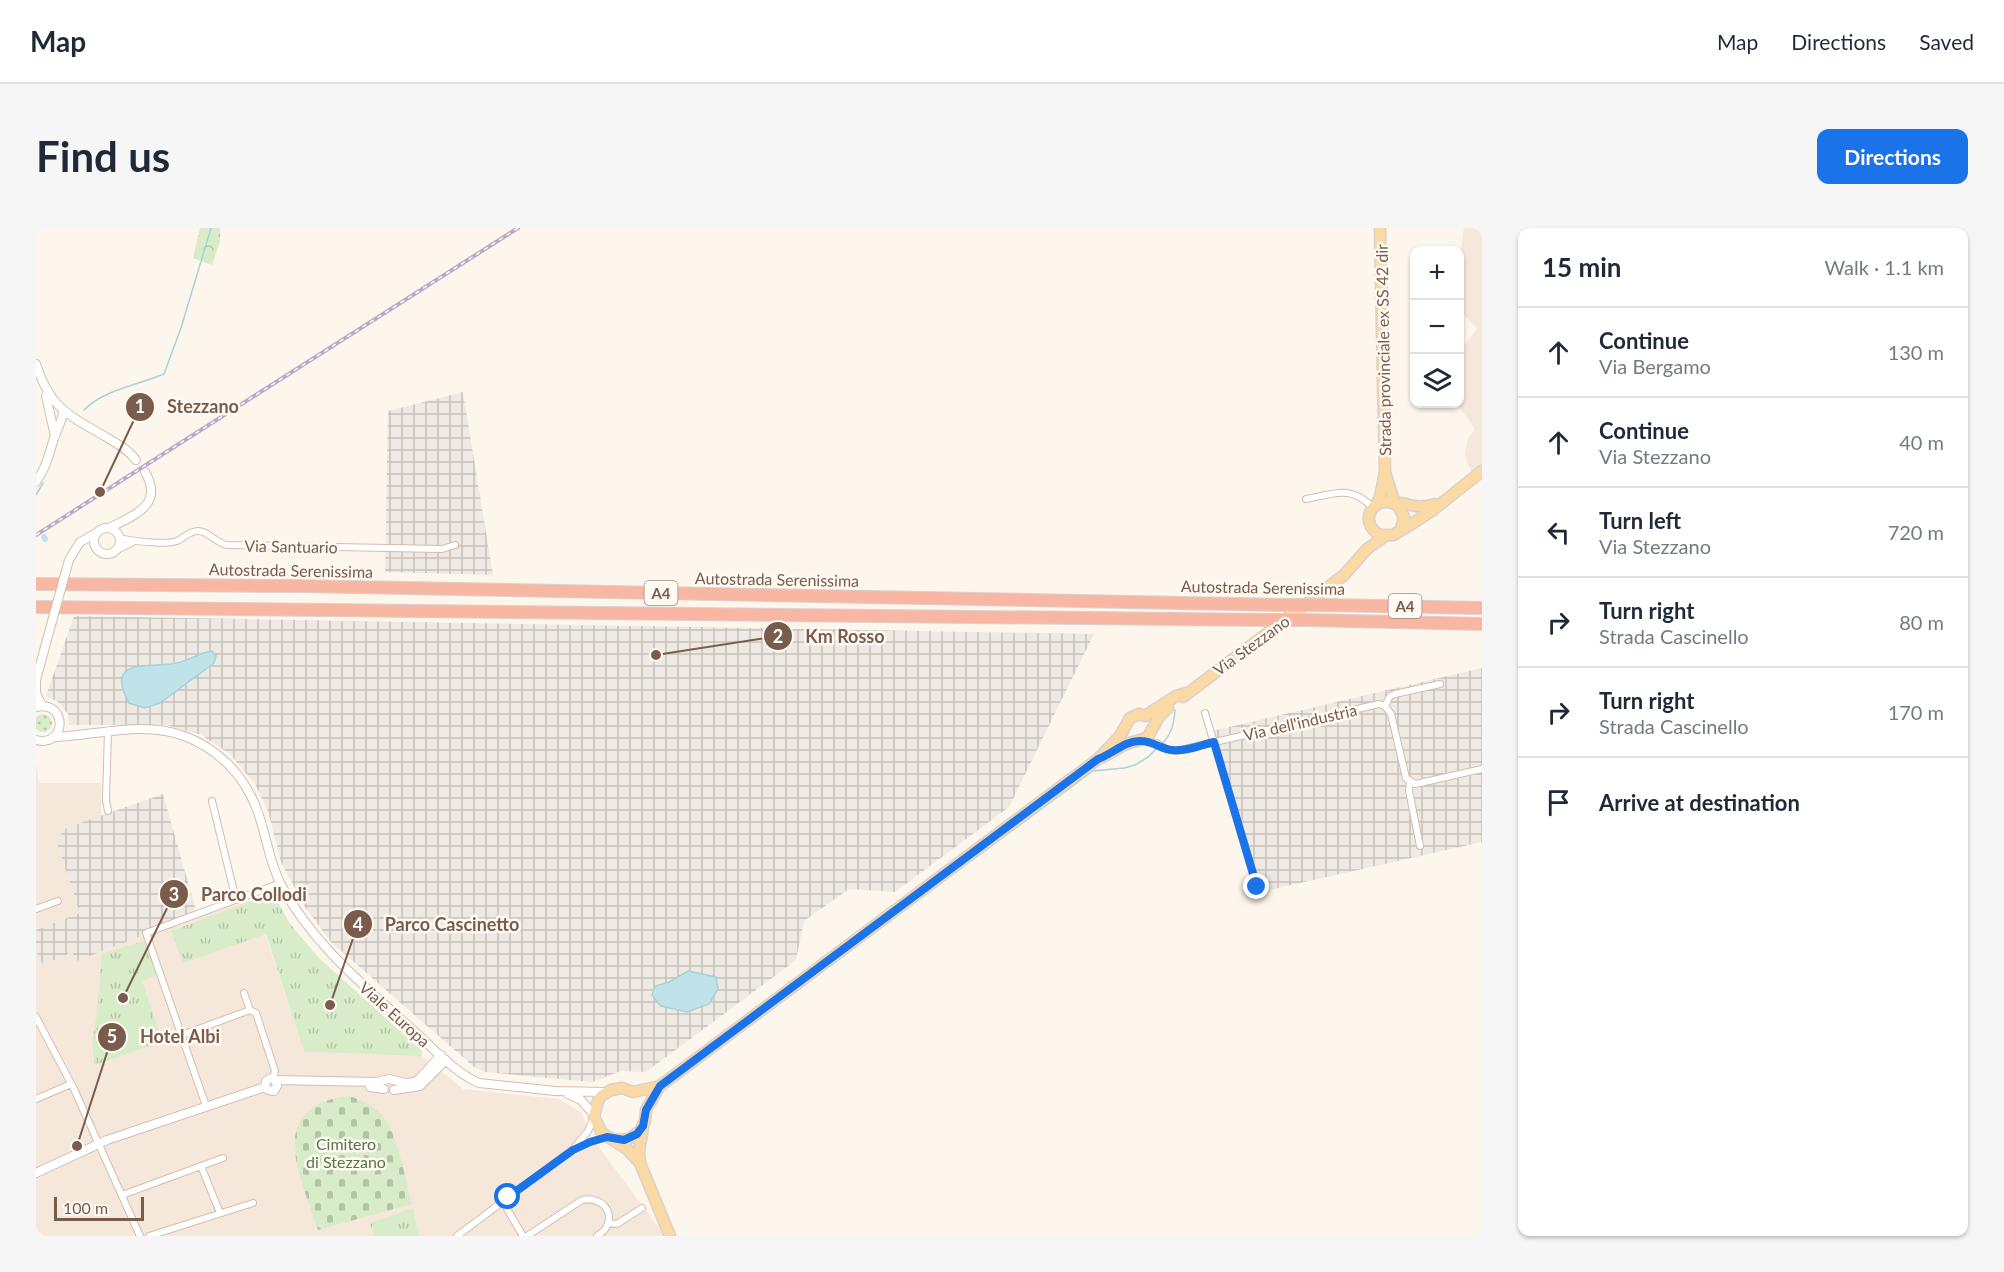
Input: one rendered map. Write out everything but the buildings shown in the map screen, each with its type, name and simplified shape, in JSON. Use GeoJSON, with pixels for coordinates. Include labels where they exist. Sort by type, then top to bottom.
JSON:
{"type":"FeatureCollection","features":[{"type":"Feature","properties":{"kind":"highway","name":"Autostrada Serenissima"},"geometry":{"type":"LineString","coordinates":[[36,584],[1482,608]]}},
{"type":"Feature","properties":{"kind":"highway","name":"Autostrada Serenissima"},"geometry":{"type":"LineString","coordinates":[[36,607],[1307,620],[1482,624]]}},
{"type":"Feature","properties":{"kind":"highway"},"geometry":{"type":"LineString","coordinates":[[1433,623],[1482,629]]}},
{"type":"Feature","properties":{"kind":"main road","name":"Strada provinciale ex SS 42 dir"},"geometry":{"type":"LineString","coordinates":[[1374,506],[1380,497],[1385,472],[1380,229]]}},
{"type":"Feature","properties":{"kind":"main road","name":"Via Stezzano"},"geometry":{"type":"LineString","coordinates":[[1098,759],[1126,744],[1147,738],[1165,710],[1186,693],[1344,575],[1367,549],[1384,537],[1393,536],[1407,527],[1482,471]]}},
{"type":"Feature","properties":{"kind":"main road","name":"Strada provinciale ex SS 42 dir"},"geometry":{"type":"LineString","coordinates":[[1385,472],[1397,505]]}},
{"type":"Feature","properties":{"kind":"main road","name":"Via Stezzano"},"geometry":{"type":"LineString","coordinates":[[1344,575],[1360,552],[1371,528],[1369,518],[1374,506],[1385,501],[1414,507],[1425,507],[1441,502]]}},
{"type":"Feature","properties":{"kind":"main road"},"geometry":{"type":"LineString","coordinates":[[1397,505],[1404,517],[1401,530]]}},
{"type":"Feature","properties":{"kind":"main road"},"geometry":{"type":"LineString","coordinates":[[1371,528],[1376,534],[1384,537]]}},
{"type":"Feature","properties":{"kind":"main road","name":"Via Stezzano"},"geometry":{"type":"LineString","coordinates":[[640,1163],[639,1151],[646,1110],[660,1086],[1098,759],[1134,716],[1145,716],[1176,696],[1186,693]]}},
{"type":"Feature","properties":{"kind":"main road"},"geometry":{"type":"LineString","coordinates":[[1145,716],[1150,720],[1152,729]]}},
{"type":"Feature","properties":{"kind":"main road"},"geometry":{"type":"LineString","coordinates":[[1128,721],[1126,730],[1129,736],[1141,741]]}},
{"type":"Feature","properties":{"kind":"main road","name":"Via Stezzano"},"geometry":{"type":"LineString","coordinates":[[606,1092],[616,1089],[633,1092],[660,1086]]}},
{"type":"Feature","properties":{"kind":"main road"},"geometry":{"type":"LineString","coordinates":[[606,1092],[598,1101],[594,1116],[599,1129],[611,1138],[624,1140],[633,1137],[643,1126]]}},
{"type":"Feature","properties":{"kind":"main road"},"geometry":{"type":"LineString","coordinates":[[633,1092],[646,1110]]}},
{"type":"Feature","properties":{"kind":"main road","name":"Via Stezzano"},"geometry":{"type":"LineString","coordinates":[[611,1138],[631,1152],[640,1163],[670,1236]]}},
{"type":"Feature","properties":{"kind":"street"},"geometry":{"type":"LineString","coordinates":[[36,364],[56,430]]}},
{"type":"Feature","properties":{"kind":"street"},"geometry":{"type":"LineString","coordinates":[[42,381],[51,398],[63,411],[127,449],[136,460]]}},
{"type":"Feature","properties":{"kind":"street"},"geometry":{"type":"LineString","coordinates":[[36,482],[48,463],[63,411]]}},
{"type":"Feature","properties":{"kind":"street"},"geometry":{"type":"LineString","coordinates":[[56,430],[65,424],[78,421]]}},
{"type":"Feature","properties":{"kind":"street"},"geometry":{"type":"LineString","coordinates":[[80,734],[60,723],[55,711],[39,707],[36,679],[69,560],[80,542],[142,510],[150,498],[151,487],[145,472]]}},
{"type":"Feature","properties":{"kind":"street"},"geometry":{"type":"LineString","coordinates":[[1306,499],[1345,492],[1353,493],[1374,506]]}},
{"type":"Feature","properties":{"kind":"street"},"geometry":{"type":"LineString","coordinates":[[117,549],[119,536],[128,519]]}},
{"type":"Feature","properties":{"kind":"street","name":"Via Santuario"},"geometry":{"type":"LineString","coordinates":[[109,528],[119,536],[133,541],[175,542],[190,533],[199,531],[206,533],[218,543],[227,545],[442,549],[455,545]]}},
{"type":"Feature","properties":{"kind":"street"},"geometry":{"type":"LineString","coordinates":[[98,532],[94,543],[98,549]]}},
{"type":"Feature","properties":{"kind":"street","name":"Via Santuario"},"geometry":{"type":"LineString","coordinates":[[78,546],[92,547],[107,554],[133,541]]}},
{"type":"Feature","properties":{"kind":"street","name":"Via dell'industria"},"geometry":{"type":"LineString","coordinates":[[1141,741],[1157,743],[1166,749],[1176,751],[1375,705],[1385,706],[1390,696],[1395,694],[1440,684]]}},
{"type":"Feature","properties":{"kind":"street"},"geometry":{"type":"LineString","coordinates":[[1385,706],[1391,714],[1406,778],[1410,782],[1415,784],[1482,769]]}},
{"type":"Feature","properties":{"kind":"street"},"geometry":{"type":"LineString","coordinates":[[1205,713],[1257,887]]}},
{"type":"Feature","properties":{"kind":"street"},"geometry":{"type":"LineString","coordinates":[[37,742],[53,737],[60,723]]}},
{"type":"Feature","properties":{"kind":"street","name":"Viale Europa"},"geometry":{"type":"LineString","coordinates":[[53,737],[155,729],[183,735],[210,748],[240,777],[256,807],[267,849],[281,883],[305,924],[345,969],[444,1057],[470,1079],[479,1083],[558,1091],[606,1092]]}},
{"type":"Feature","properties":{"kind":"street"},"geometry":{"type":"LineString","coordinates":[[1152,729],[1157,743]]}},
{"type":"Feature","properties":{"kind":"street"},"geometry":{"type":"LineString","coordinates":[[108,731],[106,800],[108,811]]}},
{"type":"Feature","properties":{"kind":"street"},"geometry":{"type":"LineString","coordinates":[[1410,782],[1409,791],[1420,846]]}},
{"type":"Feature","properties":{"kind":"street"},"geometry":{"type":"LineString","coordinates":[[212,801],[236,900]]}},
{"type":"Feature","properties":{"kind":"street"},"geometry":{"type":"LineString","coordinates":[[206,1106],[146,933],[281,883]]}},
{"type":"Feature","properties":{"kind":"street"},"geometry":{"type":"LineString","coordinates":[[36,909],[58,901]]}},
{"type":"Feature","properties":{"kind":"street"},"geometry":{"type":"LineString","coordinates":[[36,1173],[99,1143],[265,1087],[272,1091],[275,1080],[265,1041],[256,1013],[250,1010],[244,993]]}},
{"type":"Feature","properties":{"kind":"street"},"geometry":{"type":"LineString","coordinates":[[182,1035],[250,1010]]}},
{"type":"Feature","properties":{"kind":"street"},"geometry":{"type":"LineString","coordinates":[[36,1017],[71,1084],[140,1236]]}},
{"type":"Feature","properties":{"kind":"street"},"geometry":{"type":"LineString","coordinates":[[275,1080],[376,1082],[389,1085],[420,1086],[444,1057]]}},
{"type":"Feature","properties":{"kind":"street"},"geometry":{"type":"LineString","coordinates":[[36,1099],[71,1084]]}},
{"type":"Feature","properties":{"kind":"street"},"geometry":{"type":"LineString","coordinates":[[558,1091],[581,1100],[594,1116],[588,1131],[573,1150]]}},
{"type":"Feature","properties":{"kind":"street"},"geometry":{"type":"LineString","coordinates":[[457,1236],[573,1150],[590,1142],[611,1138]]}},
{"type":"Feature","properties":{"kind":"street"},"geometry":{"type":"LineString","coordinates":[[122,1195],[223,1158]]}},
{"type":"Feature","properties":{"kind":"street"},"geometry":{"type":"LineString","coordinates":[[201,1166],[220,1213]]}},
{"type":"Feature","properties":{"kind":"street"},"geometry":{"type":"LineString","coordinates":[[503,1202],[525,1236],[582,1200],[591,1198],[600,1202],[606,1209],[609,1223],[597,1236]]}},
{"type":"Feature","properties":{"kind":"street"},"geometry":{"type":"LineString","coordinates":[[149,1236],[253,1203]]}},
{"type":"Feature","properties":{"kind":"street"},"geometry":{"type":"LineString","coordinates":[[609,1223],[617,1224],[642,1208]]}},
{"type":"Feature","properties":{"kind":"shaded area"},"geometry":{"type":"Polygon","coordinates":[[[1464,228],[1482,228],[1482,466],[1472,474],[1465,455],[1467,440],[1475,429],[1460,408],[1464,408],[1464,345],[1477,329],[1464,314],[1464,246],[1461,246],[1464,228]]]}},
{"type":"Feature","properties":{"kind":"shaded area"},"geometry":{"type":"Polygon","coordinates":[[[463,392],[493,575],[385,572],[388,411],[463,392]]]}},
{"type":"Feature","properties":{"kind":"shaded area"},"geometry":{"type":"Polygon","coordinates":[[[74,616],[1094,634],[1009,807],[895,892],[849,889],[804,921],[796,960],[646,1072],[621,1071],[592,1082],[485,1072],[474,1067],[331,942],[305,907],[281,862],[268,811],[255,784],[230,754],[201,735],[167,725],[69,725],[68,714],[58,702],[46,696],[74,616]]]}},
{"type":"Feature","properties":{"kind":"shaded area"},"geometry":{"type":"Polygon","coordinates":[[[1482,668],[1482,842],[1255,893],[1208,732],[1482,668]]]}},
{"type":"Feature","properties":{"kind":"shaded area"},"geometry":{"type":"Polygon","coordinates":[[[36,763],[39,783],[101,783],[101,817],[66,828],[56,841],[80,913],[36,930],[36,763]]]}},
{"type":"Feature","properties":{"kind":"shaded area"},"geometry":{"type":"Polygon","coordinates":[[[163,794],[195,907],[193,916],[77,961],[72,952],[43,965],[36,952],[36,930],[80,913],[56,841],[66,828],[163,794]]]}},
{"type":"Feature","properties":{"kind":"shaded area"},"geometry":{"type":"Polygon","coordinates":[[[254,900],[304,1052],[422,1056],[463,1089],[559,1099],[582,1113],[590,1135],[665,1236],[36,1236],[36,952],[43,965],[72,951],[77,961],[193,916],[254,900]]]}},
{"type":"Feature","properties":{"kind":"green space"},"geometry":{"type":"Polygon","coordinates":[[[200,228],[220,228],[220,241],[212,265],[193,258],[200,228]]]}},
{"type":"Feature","properties":{"kind":"green space"},"geometry":{"type":"Polygon","coordinates":[[[43,714],[51,719],[52,723],[47,731],[43,732],[35,727],[34,723],[39,715],[43,714]]]}},
{"type":"Feature","properties":{"kind":"green space"},"geometry":{"type":"Polygon","coordinates":[[[273,893],[290,924],[320,959],[422,1051],[422,1056],[304,1052],[266,934],[183,963],[171,931],[273,893]]]}},
{"type":"Feature","properties":{"kind":"green space"},"geometry":{"type":"Polygon","coordinates":[[[144,941],[157,975],[142,981],[161,1038],[176,1033],[177,1036],[95,1065],[93,1038],[102,954],[144,941]]]}},
{"type":"Feature","properties":{"kind":"green space"},"geometry":{"type":"Polygon","coordinates":[[[135,954],[139,966],[117,975],[112,963],[135,954]]]}},
{"type":"Feature","properties":{"kind":"green space"},"geometry":{"type":"Polygon","coordinates":[[[149,1012],[158,1039],[121,1052],[111,1025],[149,1012]]]}},
{"type":"Feature","properties":{"kind":"green space","name":"Cimitero di Stezzano"},"geometry":{"type":"Polygon","coordinates":[[[349,1096],[375,1108],[388,1123],[397,1145],[412,1204],[318,1230],[298,1167],[295,1146],[297,1129],[305,1114],[322,1102],[349,1096]]]}},
{"type":"Feature","properties":{"kind":"green space"},"geometry":{"type":"Polygon","coordinates":[[[413,1208],[419,1236],[374,1236],[370,1223],[413,1208]]]}},
{"type":"Feature","properties":{"kind":"water"},"geometry":{"type":"Polygon","coordinates":[[[212,651],[216,656],[214,663],[160,703],[145,708],[129,703],[123,689],[122,679],[131,668],[176,663],[212,651]]]}},
{"type":"Feature","properties":{"kind":"water"},"geometry":{"type":"Polygon","coordinates":[[[688,971],[716,977],[718,989],[709,1004],[687,1012],[661,1006],[652,995],[655,986],[669,982],[688,971]]]}},
{"type":"Feature","properties":{"kind":"waterway"},"geometry":{"type":"LineString","coordinates":[[84,410],[101,397],[164,374],[181,328],[211,228]]}},
{"type":"Feature","properties":{"kind":"waterway"},"geometry":{"type":"LineString","coordinates":[[36,495],[43,483]]}},
{"type":"Feature","properties":{"kind":"waterway"},"geometry":{"type":"LineString","coordinates":[[1162,744],[1172,728],[1175,710]]}},
{"type":"Feature","properties":{"kind":"waterway"},"geometry":{"type":"LineString","coordinates":[[945,880],[1093,771],[1135,765],[1158,747]]}},
{"type":"Feature","properties":{"kind":"railway"},"geometry":{"type":"LineString","coordinates":[[36,535],[518,228]]}},
{"type":"Feature","properties":{"kind":"place","name":"Stezzano"},"geometry":{"type":"Point","coordinates":[100,492]}},
{"type":"Feature","properties":{"kind":"place","name":"Km Rosso"},"geometry":{"type":"Point","coordinates":[656,655]}},
{"type":"Feature","properties":{"kind":"place","name":"Parco Collodi"},"geometry":{"type":"Point","coordinates":[123,998]}},
{"type":"Feature","properties":{"kind":"place","name":"Parco Cascinetto"},"geometry":{"type":"Point","coordinates":[330,1005]}},
{"type":"Feature","properties":{"kind":"place","name":"Hotel Albi"},"geometry":{"type":"Point","coordinates":[77,1146]}},
{"type":"Feature","properties":{"kind":"route"},"geometry":{"type":"LineString","coordinates":[[508,1197],[573,1150],[607,1137],[614,1140],[633,1137],[643,1126],[646,1110],[660,1086],[1098,759],[1130,742],[1157,743],[1166,749],[1176,751],[1214,742],[1257,887]]}}]}
